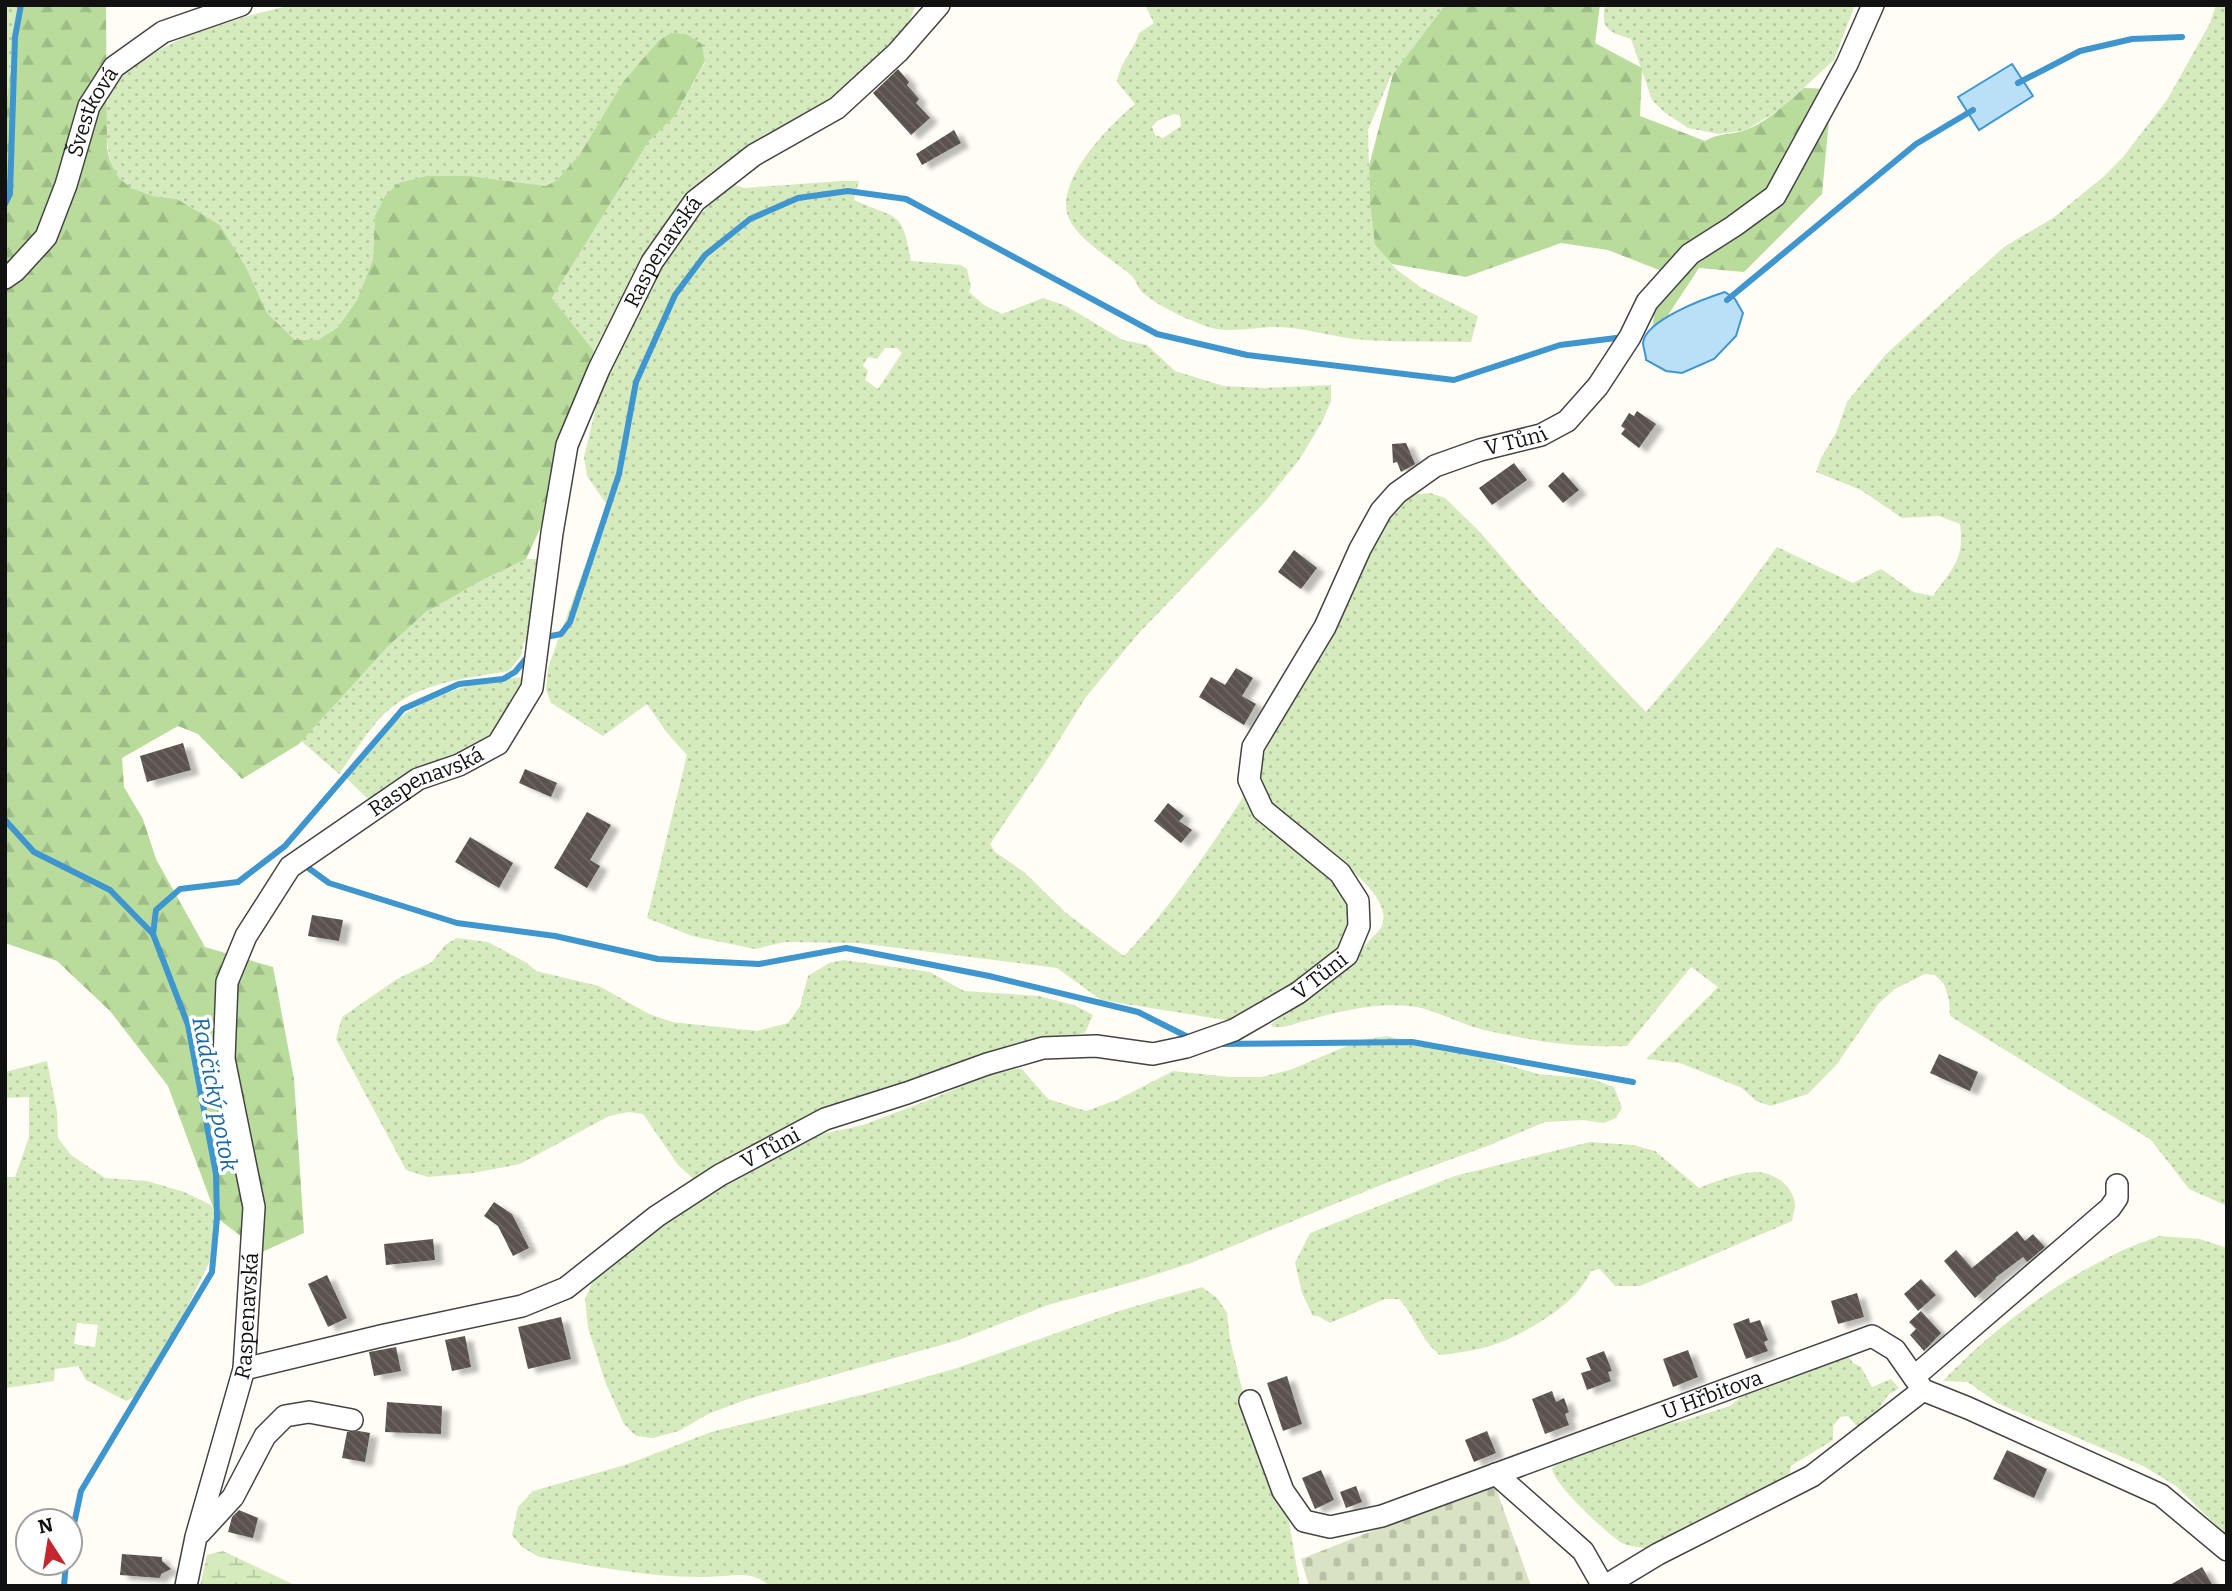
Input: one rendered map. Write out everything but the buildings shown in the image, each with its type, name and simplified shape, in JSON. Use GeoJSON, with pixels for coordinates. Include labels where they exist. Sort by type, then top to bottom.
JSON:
{"type":"FeatureCollection","features":[{"type":"Feature","properties":{"kind":"street","name":"Švestková"},"geometry":{"type":"LineString","coordinates":[[5,278],[15,271],[46,236],[66,186],[89,106],[114,67],[163,32],[242,5]]}},
{"type":"Feature","properties":{"kind":"street","name":"Raspenavská"},"geometry":{"type":"LineString","coordinates":[[186,1586],[196,1537],[244,1369],[254,1207],[224,1059],[227,982],[246,936],[290,867],[418,779],[459,765],[498,744],[533,688],[552,533],[567,445],[599,369],[652,262],[695,201],[754,155],[837,108],[898,52],[939,5]]}},
{"type":"Feature","properties":{"kind":"street","name":"V Tůni"},"geometry":{"type":"LineString","coordinates":[[244,1369],[522,1306],[566,1288],[657,1216],[720,1175],[825,1119],[1042,1048],[1096,1046],[1153,1054],[1186,1048],[1234,1030],[1298,993],[1347,955],[1359,926],[1358,901],[1340,873],[1263,810],[1249,780],[1253,747],[1325,627],[1360,549],[1381,511],[1397,493],[1435,466],[1479,450],[1541,435],[1567,421],[1598,386],[1630,337],[1647,302],[1690,254],[1775,196],[1847,64],[1873,5]]}},
{"type":"Feature","properties":{"kind":"street"},"geometry":{"type":"LineString","coordinates":[[1496,1474],[1583,1551],[1604,1586],[1658,1554],[1812,1476],[1919,1384],[2110,1208],[2117,1198],[2117,1185]]}},
{"type":"Feature","properties":{"kind":"street","name":"U Hřbitova"},"geometry":{"type":"LineString","coordinates":[[1250,1401],[1283,1491],[1304,1521],[1330,1527],[1382,1516],[1872,1336],[1895,1350],[1919,1384]]}},
{"type":"Feature","properties":{"kind":"street"},"geometry":{"type":"LineString","coordinates":[[1919,1384],[2161,1495],[2227,1550]]}},
{"type":"Feature","properties":{"kind":"street"},"geometry":{"type":"LineString","coordinates":[[196,1537],[233,1497],[265,1436],[285,1416],[309,1412],[352,1420]]}},
{"type":"Feature","properties":{"kind":"green space"},"geometry":{"type":"Polygon","coordinates":[[[5,5],[18,8],[5,115],[5,5]]]}},
{"type":"Feature","properties":{"kind":"green space"},"geometry":{"type":"Polygon","coordinates":[[[10,5],[106,5],[107,148],[119,178],[131,188],[154,196],[177,199],[220,225],[246,267],[267,313],[295,340],[318,340],[338,327],[357,300],[373,259],[375,216],[385,196],[399,183],[427,176],[471,176],[546,186],[557,180],[580,154],[623,82],[659,40],[671,33],[686,34],[702,44],[705,61],[675,116],[649,141],[552,298],[594,351],[568,469],[526,559],[426,612],[388,646],[299,744],[242,779],[198,734],[178,726],[122,758],[124,787],[143,819],[156,859],[205,947],[273,967],[294,1079],[304,1233],[262,1252],[217,1218],[168,1086],[110,1011],[57,961],[5,943],[5,115],[18,9],[10,5]]]}},
{"type":"Feature","properties":{"kind":"green space"},"geometry":{"type":"Polygon","coordinates":[[[292,5],[916,5],[907,26],[848,85],[796,123],[660,236],[617,306],[594,351],[552,298],[649,141],[675,116],[705,62],[702,44],[671,33],[659,40],[623,82],[580,154],[557,180],[546,186],[471,176],[427,176],[375,216],[373,259],[357,300],[338,327],[318,340],[295,340],[267,313],[246,267],[220,225],[177,199],[154,196],[131,188],[119,178],[110,161],[105,128],[108,96],[131,65],[186,36],[292,5]]]}},
{"type":"Feature","properties":{"kind":"green space"},"geometry":{"type":"Polygon","coordinates":[[[1145,5],[1445,5],[1390,78],[1368,130],[1370,204],[1375,245],[1396,269],[1420,287],[1478,316],[1471,342],[1368,340],[1286,327],[1228,330],[1212,328],[1156,303],[1140,290],[1131,275],[1077,231],[1067,213],[1071,183],[1078,168],[1100,138],[1135,104],[1117,82],[1139,33],[1154,23],[1145,5]],[[1174,114],[1157,121],[1152,127],[1155,135],[1163,138],[1181,126],[1180,115],[1174,114]]]}},
{"type":"Feature","properties":{"kind":"green space"},"geometry":{"type":"Polygon","coordinates":[[[1445,5],[1600,5],[1595,43],[1642,68],[1640,116],[1705,141],[1754,127],[1804,88],[1832,89],[1822,194],[1744,272],[1699,268],[1651,341],[1659,270],[1608,250],[1561,243],[1466,277],[1392,264],[1375,245],[1369,166],[1393,74],[1445,5]]]}},
{"type":"Feature","properties":{"kind":"green space"},"geometry":{"type":"Polygon","coordinates":[[[1605,5],[1855,5],[1834,60],[1782,108],[1746,130],[1718,134],[1688,128],[1664,112],[1652,100],[1631,39],[1612,32],[1605,25],[1605,5]]]}},
{"type":"Feature","properties":{"kind":"green space"},"geometry":{"type":"Polygon","coordinates":[[[2216,5],[2227,5],[2227,1206],[2189,1189],[2151,1140],[1950,1016],[1944,984],[1935,975],[1925,974],[1895,989],[1879,1003],[1837,1064],[1808,1094],[1771,1106],[1756,1101],[1742,1088],[1680,1063],[1646,1059],[1718,987],[1691,967],[1627,1046],[1573,1045],[1520,1037],[1484,1030],[1427,1010],[1392,1005],[1360,1008],[1283,1027],[1273,1027],[1271,1024],[1342,971],[1382,926],[1382,909],[1372,891],[1286,818],[1269,800],[1259,783],[1258,775],[1265,752],[1354,583],[1383,519],[1401,496],[1430,493],[1445,498],[1479,531],[1538,599],[1646,712],[1718,627],[1777,547],[1853,583],[1881,569],[1914,592],[1933,596],[1959,555],[1960,524],[1939,516],[1902,518],[1861,490],[1816,472],[1836,433],[1847,402],[1886,354],[2004,247],[2053,218],[2123,157],[2167,100],[2210,23],[2216,5]]]}},
{"type":"Feature","properties":{"kind":"green space"},"geometry":{"type":"Polygon","coordinates":[[[859,181],[854,200],[895,218],[904,232],[911,261],[961,265],[967,269],[971,287],[969,292],[984,305],[1002,314],[1043,298],[1066,306],[1123,340],[1147,345],[1175,371],[1224,386],[1263,388],[1331,385],[1331,401],[1322,422],[1299,460],[1265,502],[1138,634],[1086,697],[990,844],[995,852],[1024,872],[1066,913],[1124,956],[1173,899],[1244,796],[1282,833],[1341,881],[1353,911],[1340,950],[1300,986],[1232,1021],[1101,1000],[1057,968],[858,943],[785,942],[755,949],[692,936],[647,918],[687,755],[667,733],[647,704],[603,736],[551,703],[546,689],[548,668],[607,505],[587,476],[584,457],[606,365],[642,299],[686,232],[730,183],[744,188],[859,181]],[[885,348],[877,359],[868,357],[863,365],[868,371],[865,380],[878,389],[902,353],[897,348],[885,348]]]}},
{"type":"Feature","properties":{"kind":"green space"},"geometry":{"type":"Polygon","coordinates":[[[526,559],[538,559],[541,572],[534,640],[523,643],[522,654],[509,671],[440,684],[424,689],[393,706],[364,738],[339,774],[301,741],[375,658],[425,613],[461,590],[526,559]]]}},
{"type":"Feature","properties":{"kind":"green space"},"geometry":{"type":"Polygon","coordinates":[[[526,677],[488,744],[370,801],[345,777],[381,733],[417,706],[470,685],[526,677]]]}},
{"type":"Feature","properties":{"kind":"green space"},"geometry":{"type":"Polygon","coordinates":[[[457,938],[488,942],[527,963],[536,971],[599,986],[649,1014],[672,1022],[757,1031],[788,1023],[800,1006],[808,976],[829,963],[844,960],[930,972],[964,991],[1039,996],[1074,1005],[1093,1015],[1085,1033],[1030,1043],[828,1108],[694,1179],[678,1165],[643,1114],[629,1112],[609,1116],[520,1164],[473,1173],[428,1177],[406,1170],[336,1039],[342,1017],[397,979],[432,962],[445,945],[457,938]]]}},
{"type":"Feature","properties":{"kind":"green space"},"geometry":{"type":"Polygon","coordinates":[[[1387,1036],[1488,1059],[1538,1074],[1592,1079],[1614,1087],[1622,1108],[1616,1118],[1604,1123],[1583,1120],[1545,1122],[1381,1185],[1191,1263],[1048,1305],[959,1340],[751,1398],[708,1414],[679,1431],[652,1438],[636,1436],[624,1424],[606,1384],[588,1328],[585,1299],[593,1281],[619,1256],[700,1197],[818,1135],[863,1125],[1006,1067],[1022,1069],[1048,1099],[1086,1111],[1119,1099],[1173,1071],[1230,1077],[1261,1077],[1290,1070],[1361,1040],[1387,1036]]]}},
{"type":"Feature","properties":{"kind":"green space"},"geometry":{"type":"Polygon","coordinates":[[[47,1061],[57,1112],[58,1138],[71,1155],[105,1178],[147,1181],[184,1192],[211,1205],[218,1222],[210,1261],[152,1378],[140,1393],[126,1401],[86,1380],[78,1366],[55,1369],[54,1381],[5,1388],[5,1177],[15,1177],[29,1137],[29,1097],[5,1098],[5,1072],[47,1061]],[[77,1323],[74,1344],[95,1347],[98,1325],[77,1323]]]}},
{"type":"Feature","properties":{"kind":"green space"},"geometry":{"type":"Polygon","coordinates":[[[1590,1142],[1633,1145],[1655,1151],[1699,1188],[1740,1174],[1768,1174],[1781,1180],[1790,1191],[1795,1204],[1792,1221],[1640,1286],[1615,1286],[1600,1269],[1591,1271],[1576,1293],[1554,1313],[1504,1341],[1472,1350],[1440,1355],[1428,1343],[1399,1299],[1385,1299],[1330,1323],[1313,1316],[1302,1293],[1295,1263],[1310,1233],[1455,1176],[1590,1142]]]}},
{"type":"Feature","properties":{"kind":"green space"},"geometry":{"type":"Polygon","coordinates":[[[2159,1236],[2200,1239],[2227,1248],[2227,1536],[2176,1486],[2143,1466],[1997,1403],[1968,1382],[1943,1381],[1981,1344],[2023,1310],[2067,1280],[2113,1255],[2159,1236]]]}},
{"type":"Feature","properties":{"kind":"green space"},"geometry":{"type":"Polygon","coordinates":[[[1202,1287],[1217,1298],[1227,1313],[1230,1340],[1247,1409],[1289,1522],[1300,1586],[770,1586],[748,1576],[665,1576],[539,1557],[522,1547],[512,1535],[518,1507],[533,1491],[625,1465],[711,1432],[877,1391],[957,1368],[1119,1311],[1202,1287]]]}},
{"type":"Feature","properties":{"kind":"green space"},"geometry":{"type":"Polygon","coordinates":[[[1845,1352],[1853,1363],[1861,1367],[1872,1387],[1891,1379],[1899,1388],[1888,1395],[1876,1413],[1858,1427],[1848,1416],[1840,1417],[1833,1426],[1833,1440],[1791,1466],[1789,1478],[1649,1549],[1625,1544],[1615,1538],[1561,1485],[1552,1468],[1607,1443],[1656,1426],[1679,1422],[1730,1406],[1750,1390],[1845,1352]]]}},
{"type":"Feature","properties":{"kind":"green space"},"geometry":{"type":"Polygon","coordinates":[[[1494,1483],[1531,1586],[1309,1586],[1301,1559],[1494,1483]]]}},
{"type":"Feature","properties":{"kind":"green space"},"geometry":{"type":"Polygon","coordinates":[[[223,1551],[297,1586],[200,1586],[207,1555],[223,1551]]]}},
{"type":"Feature","properties":{"kind":"water"},"geometry":{"type":"Polygon","coordinates":[[[2012,64],[2033,96],[1979,130],[1958,97],[2012,64]]]}},
{"type":"Feature","properties":{"kind":"water"},"geometry":{"type":"Polygon","coordinates":[[[1725,292],[1735,299],[1743,313],[1736,336],[1714,359],[1682,373],[1666,371],[1646,360],[1643,343],[1646,334],[1654,326],[1678,311],[1725,292]]]}},
{"type":"Feature","properties":{"kind":"waterway","name":"Radčický potok"},"geometry":{"type":"LineString","coordinates":[[5,204],[10,194],[15,37],[21,5]]}},
{"type":"Feature","properties":{"kind":"waterway"},"geometry":{"type":"LineString","coordinates":[[2018,83],[2080,51],[2132,39],[2182,37]]}},
{"type":"Feature","properties":{"kind":"waterway"},"geometry":{"type":"LineString","coordinates":[[1727,300],[1916,144],[1973,110]]}},
{"type":"Feature","properties":{"kind":"waterway"},"geometry":{"type":"LineString","coordinates":[[551,636],[561,634],[570,622],[619,474],[636,382],[675,295],[705,255],[750,219],[798,198],[848,191],[906,199],[1157,334],[1247,355],[1454,380],[1560,345],[1616,338]]}},
{"type":"Feature","properties":{"kind":"waterway"},"geometry":{"type":"LineString","coordinates":[[153,934],[156,910],[180,889],[238,882],[285,846],[403,709],[459,684],[503,679],[515,672],[530,654]]}},
{"type":"Feature","properties":{"kind":"waterway","name":"Radčický potok"},"geometry":{"type":"LineString","coordinates":[[5,820],[34,852],[110,890],[153,934],[188,1025],[216,1174],[217,1218],[212,1272],[81,1491],[78,1507]]}},
{"type":"Feature","properties":{"kind":"waterway"},"geometry":{"type":"LineString","coordinates":[[307,867],[329,883],[457,923],[555,936],[658,959],[759,964],[846,948],[989,976],[1138,1012],[1192,1039]]}},
{"type":"Feature","properties":{"kind":"waterway"},"geometry":{"type":"LineString","coordinates":[[1219,1044],[1412,1042],[1633,1082]]}},
{"type":"Feature","properties":{"kind":"waterway","name":"Radčický potok"},"geometry":{"type":"LineString","coordinates":[[64,1586],[65,1577]]}}]}
